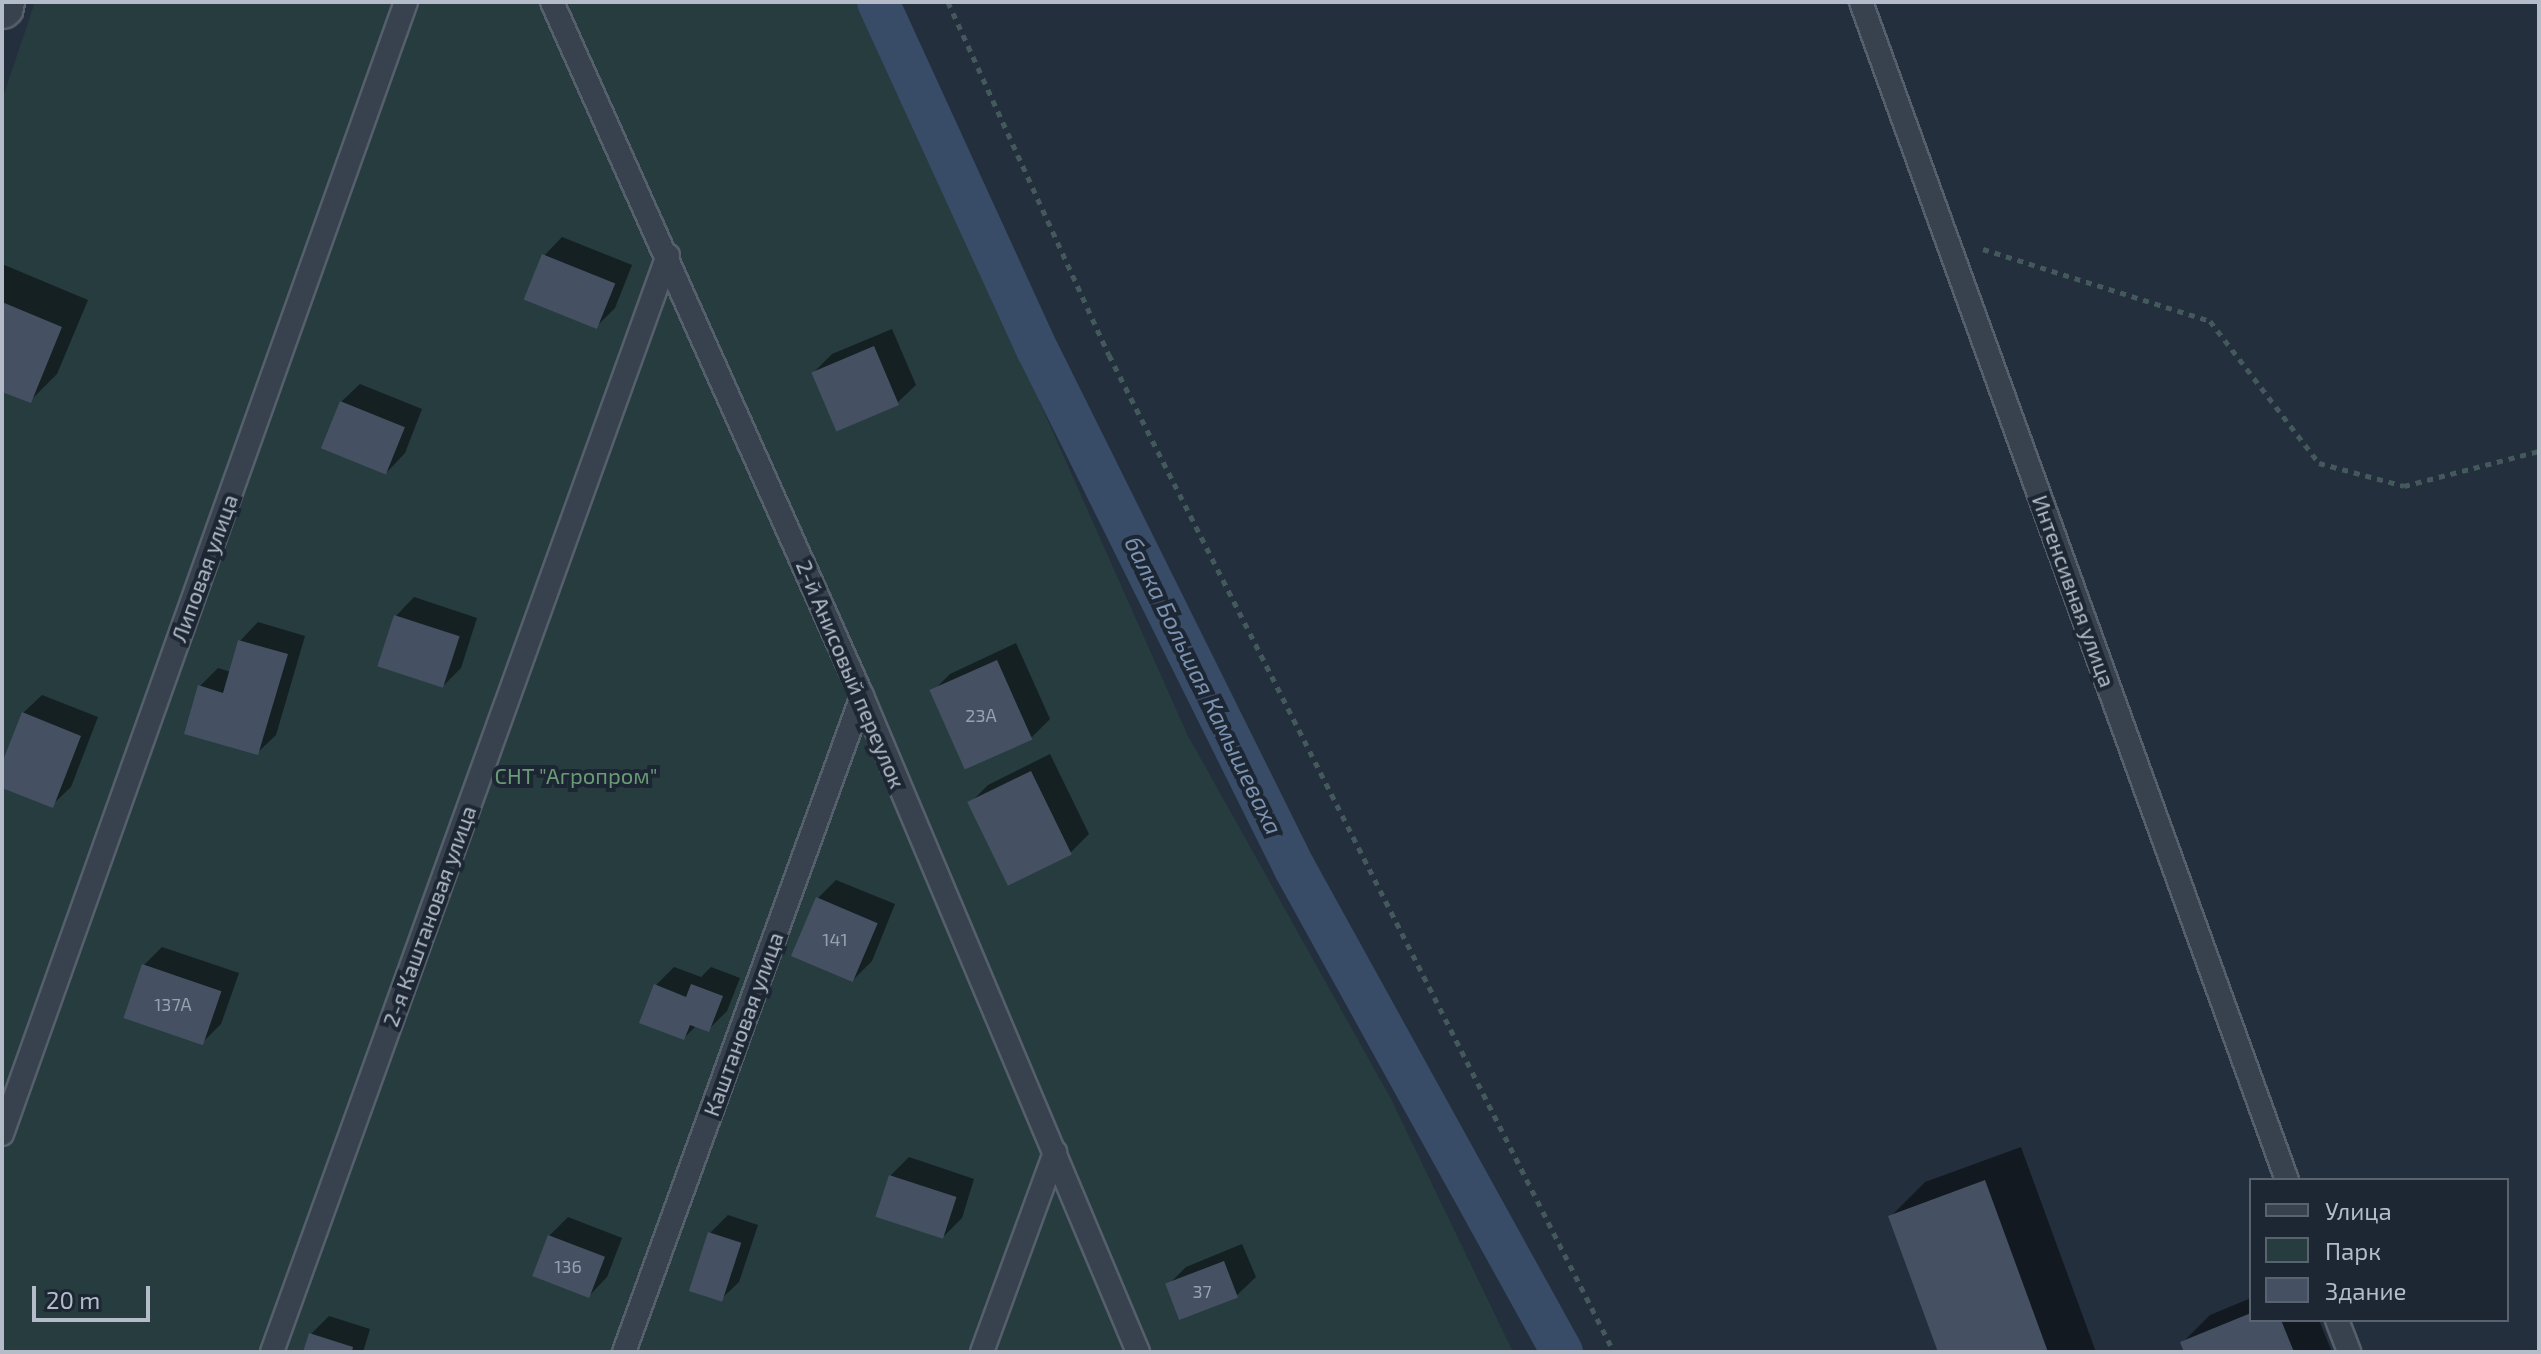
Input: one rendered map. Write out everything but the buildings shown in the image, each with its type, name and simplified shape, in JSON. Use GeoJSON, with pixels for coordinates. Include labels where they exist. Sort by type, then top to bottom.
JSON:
{"type":"FeatureCollection","features":[{"type":"Feature","properties":{"kind":"lane","name":"Липовая улица"},"geometry":{"type":"LineString","coordinates":[[2,1134],[406,2]]}},
{"type":"Feature","properties":{"kind":"lane","name":"2-й Анисовый переулок"},"geometry":{"type":"LineString","coordinates":[[552,2],[668,255],[862,696],[1138,1352]]}},
{"type":"Feature","properties":{"kind":"lane","name":"Интенсивная улица"},"geometry":{"type":"LineString","coordinates":[[1861,2],[2286,1178]]}},
{"type":"Feature","properties":{"kind":"lane","name":"2-я Каштановая улица"},"geometry":{"type":"LineString","coordinates":[[272,1352],[668,255]]}},
{"type":"Feature","properties":{"kind":"lane","name":"Каштановая улица"},"geometry":{"type":"LineString","coordinates":[[624,1352],[862,696]]}},
{"type":"Feature","properties":{"kind":"lane"},"geometry":{"type":"LineString","coordinates":[[982,1352],[1055,1152]]}},
{"type":"Feature","properties":{"kind":"lane"},"geometry":{"type":"LineString","coordinates":[[2338,1322],[2349,1352]]}},
{"type":"Feature","properties":{"kind":"path"},"geometry":{"type":"LineString","coordinates":[[948,2],[1109,355],[1614,1352]]}},
{"type":"Feature","properties":{"kind":"path"},"geometry":{"type":"LineString","coordinates":[[1947,240],[2086,278],[2210,321],[2319,463],[2404,486],[2539,451]]}},
{"type":"Feature","properties":{"kind":"green space","name":"СНТ \"Агропром\""},"geometry":{"type":"Polygon","coordinates":[[[35,2],[862,2],[1187,734],[1391,1099],[1513,1352],[2,1352],[2,100],[35,2]]]}},
{"type":"Feature","properties":{"kind":"waterway","name":"балка Большая Камышеваха"},"geometry":{"type":"LineString","coordinates":[[878,2],[1038,351],[1294,867],[1562,1352]]}}]}
